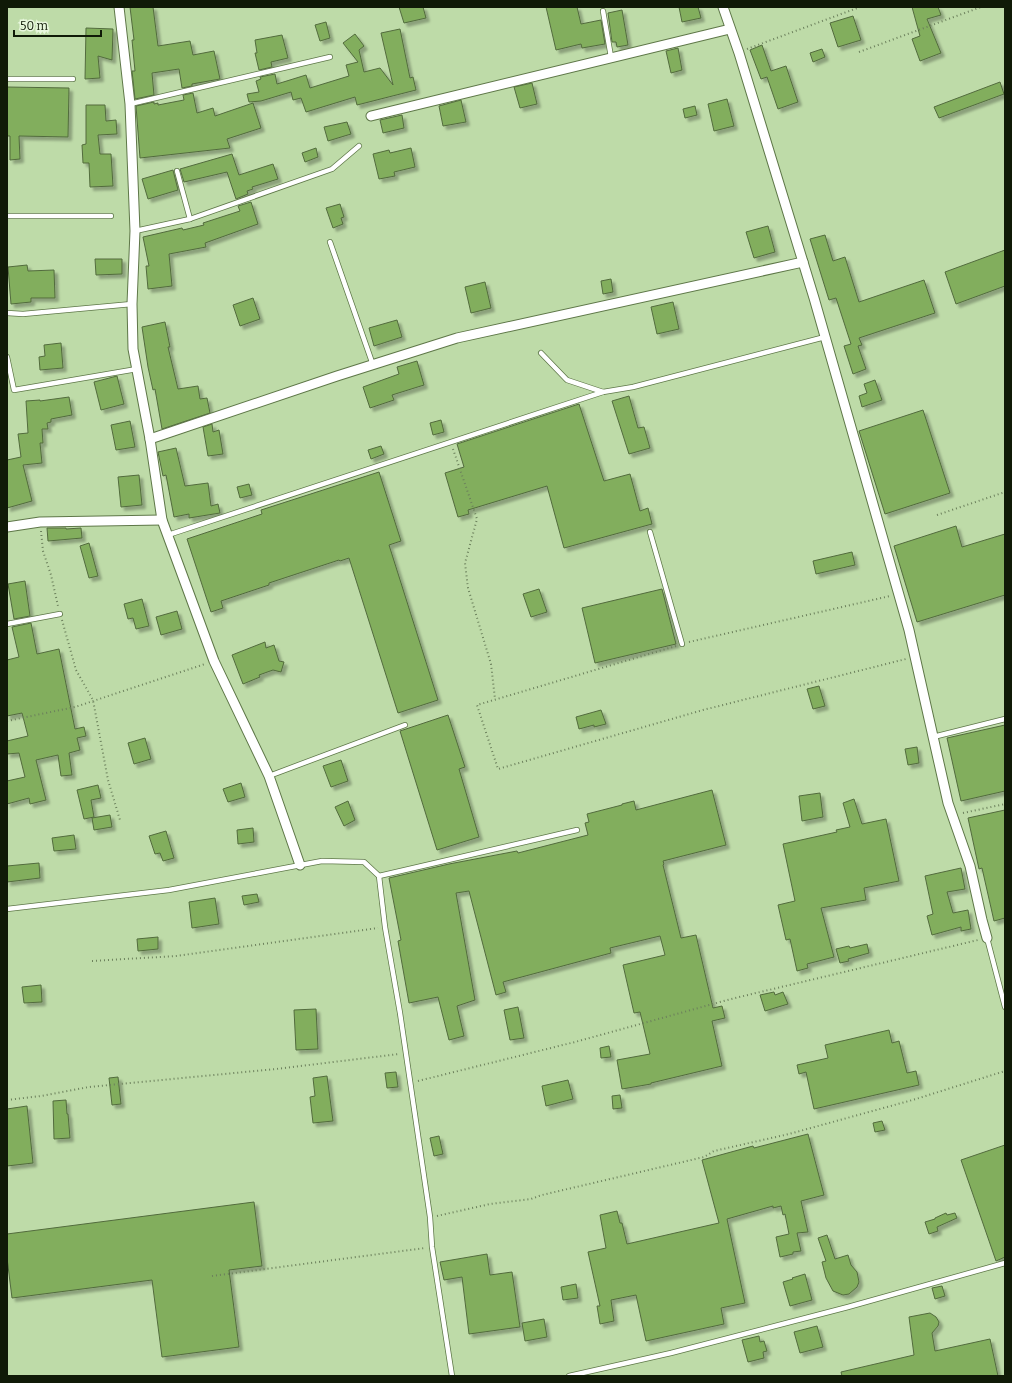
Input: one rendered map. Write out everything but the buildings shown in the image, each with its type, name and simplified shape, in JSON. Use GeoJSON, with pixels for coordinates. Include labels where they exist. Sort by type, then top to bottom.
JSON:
{"type":"FeatureCollection","features":[{"type":"Feature","properties":{"kind":"street"},"geometry":{"type":"LineString","coordinates":[[119,7],[130,104],[135,231],[132,304],[133,349],[150,438],[162,520],[214,661],[269,776],[300,865]]}},
{"type":"Feature","properties":{"kind":"street"},"geometry":{"type":"LineString","coordinates":[[723,7],[803,262],[909,630],[948,803],[970,866],[987,938]]}},
{"type":"Feature","properties":{"kind":"street"},"geometry":{"type":"LineString","coordinates":[[371,116],[730,29]]}},
{"type":"Feature","properties":{"kind":"street"},"geometry":{"type":"LineString","coordinates":[[150,438],[458,338],[803,262]]}},
{"type":"Feature","properties":{"kind":"street"},"geometry":{"type":"LineString","coordinates":[[7,527],[40,522],[162,520]]}},
{"type":"Feature","properties":{"kind":"lane"},"geometry":{"type":"LineString","coordinates":[[603,11],[611,57]]}},
{"type":"Feature","properties":{"kind":"lane"},"geometry":{"type":"LineString","coordinates":[[130,104],[330,57]]}},
{"type":"Feature","properties":{"kind":"lane"},"geometry":{"type":"LineString","coordinates":[[7,79],[73,79]]}},
{"type":"Feature","properties":{"kind":"lane"},"geometry":{"type":"LineString","coordinates":[[135,231],[190,219],[332,169],[359,146]]}},
{"type":"Feature","properties":{"kind":"lane"},"geometry":{"type":"LineString","coordinates":[[177,171],[190,219]]}},
{"type":"Feature","properties":{"kind":"lane"},"geometry":{"type":"LineString","coordinates":[[7,216],[111,216]]}},
{"type":"Feature","properties":{"kind":"lane"},"geometry":{"type":"LineString","coordinates":[[330,242],[373,365]]}},
{"type":"Feature","properties":{"kind":"lane"},"geometry":{"type":"LineString","coordinates":[[7,313],[23,314],[132,304]]}},
{"type":"Feature","properties":{"kind":"lane"},"geometry":{"type":"LineString","coordinates":[[168,535],[603,392],[634,387],[825,337]]}},
{"type":"Feature","properties":{"kind":"lane"},"geometry":{"type":"LineString","coordinates":[[541,353],[567,380],[603,392]]}},
{"type":"Feature","properties":{"kind":"lane"},"geometry":{"type":"LineString","coordinates":[[7,357],[14,390],[137,369]]}},
{"type":"Feature","properties":{"kind":"lane"},"geometry":{"type":"LineString","coordinates":[[650,532],[682,644]]}},
{"type":"Feature","properties":{"kind":"lane"},"geometry":{"type":"LineString","coordinates":[[7,624],[60,614]]}},
{"type":"Feature","properties":{"kind":"lane"},"geometry":{"type":"LineString","coordinates":[[933,737],[1005,719]]}},
{"type":"Feature","properties":{"kind":"lane"},"geometry":{"type":"LineString","coordinates":[[269,776],[405,725]]}},
{"type":"Feature","properties":{"kind":"lane"},"geometry":{"type":"LineString","coordinates":[[379,876],[577,830]]}},
{"type":"Feature","properties":{"kind":"lane"},"geometry":{"type":"LineString","coordinates":[[7,909],[169,890],[322,861],[364,862],[379,876],[385,928],[400,1013],[430,1217],[432,1247],[452,1376]]}},
{"type":"Feature","properties":{"kind":"lane"},"geometry":{"type":"LineString","coordinates":[[987,938],[1005,1007]]}},
{"type":"Feature","properties":{"kind":"lane"},"geometry":{"type":"LineString","coordinates":[[569,1376],[671,1354],[1005,1263]]}},
{"type":"Feature","properties":{"kind":"path"},"geometry":{"type":"LineString","coordinates":[[738,53],[860,7]]}},
{"type":"Feature","properties":{"kind":"path"},"geometry":{"type":"LineString","coordinates":[[859,52],[981,7]]}},
{"type":"Feature","properties":{"kind":"path"},"geometry":{"type":"LineString","coordinates":[[450,442],[477,519],[465,563],[468,588],[491,664],[495,699]]}},
{"type":"Feature","properties":{"kind":"path"},"geometry":{"type":"LineString","coordinates":[[937,515],[1005,492]]}},
{"type":"Feature","properties":{"kind":"path"},"geometry":{"type":"LineString","coordinates":[[40,522],[43,550],[76,670],[93,700],[108,780],[120,820]]}},
{"type":"Feature","properties":{"kind":"path"},"geometry":{"type":"LineString","coordinates":[[477,705],[498,769],[702,710],[914,657]]}},
{"type":"Feature","properties":{"kind":"path"},"geometry":{"type":"LineString","coordinates":[[7,721],[75,707],[214,661]]}},
{"type":"Feature","properties":{"kind":"path"},"geometry":{"type":"LineString","coordinates":[[952,815],[1005,804]]}},
{"type":"Feature","properties":{"kind":"path"},"geometry":{"type":"LineString","coordinates":[[92,961],[176,956],[385,928]]}},
{"type":"Feature","properties":{"kind":"path"},"geometry":{"type":"LineString","coordinates":[[410,1083],[575,1042],[731,999],[987,938]]}},
{"type":"Feature","properties":{"kind":"path"},"geometry":{"type":"LineString","coordinates":[[7,1100],[41,1096],[89,1087],[276,1069],[406,1054]]}},
{"type":"Feature","properties":{"kind":"path"},"geometry":{"type":"LineString","coordinates":[[430,1217],[490,1204],[531,1199],[704,1157],[714,1151],[789,1134],[916,1099],[1005,1071]]}},
{"type":"Feature","properties":{"kind":"path"},"geometry":{"type":"LineString","coordinates":[[212,1276],[432,1247]]}}]}
